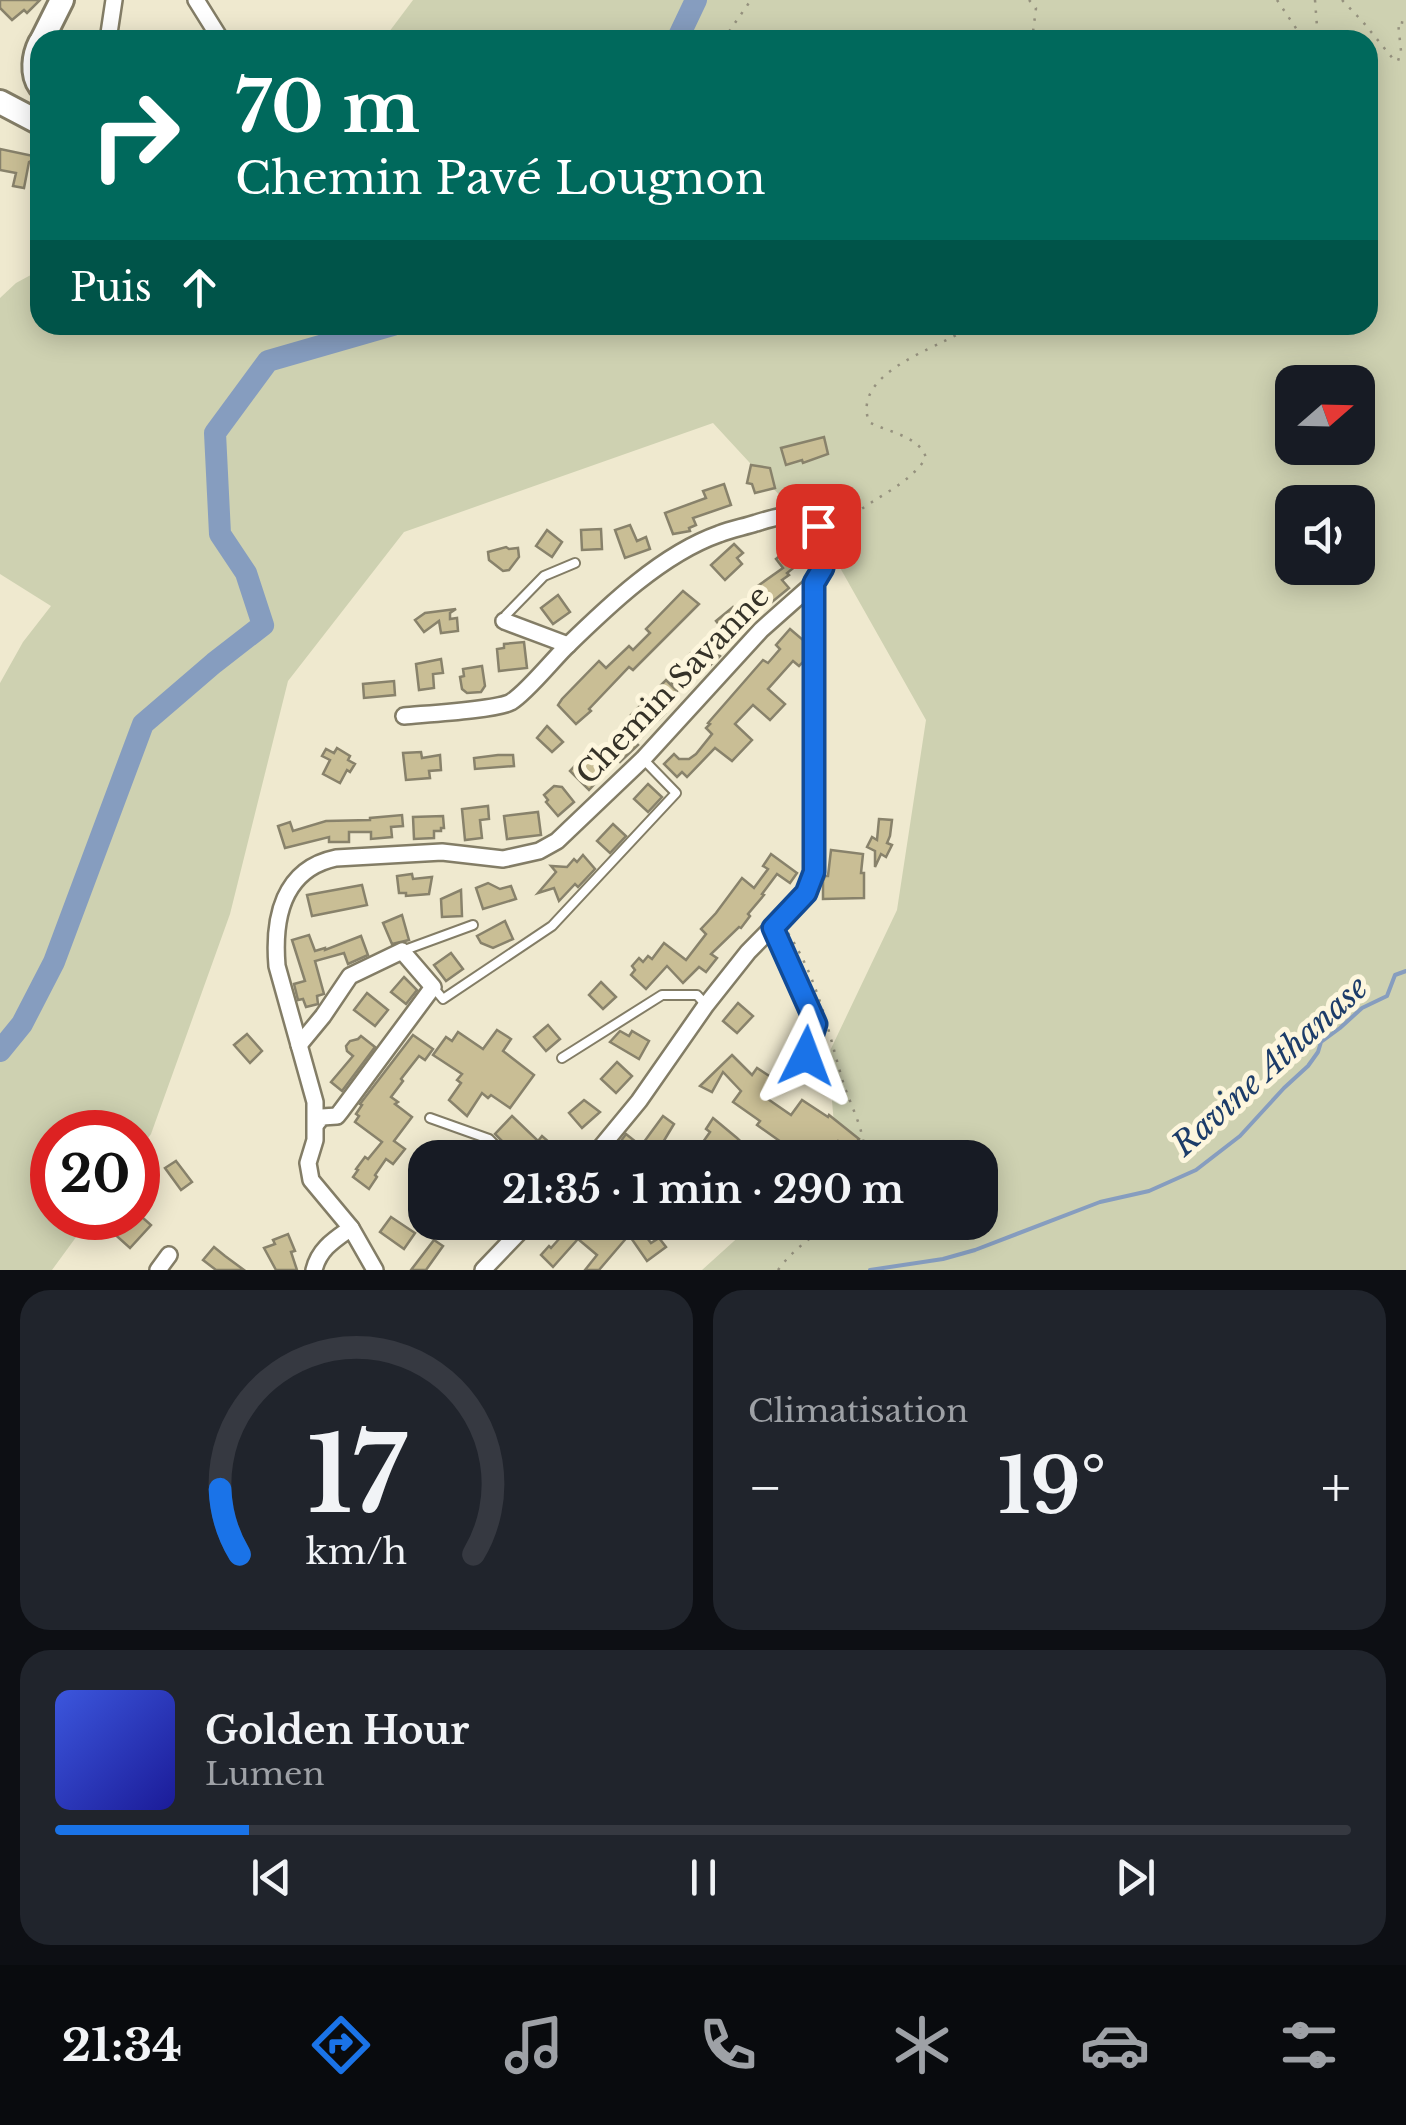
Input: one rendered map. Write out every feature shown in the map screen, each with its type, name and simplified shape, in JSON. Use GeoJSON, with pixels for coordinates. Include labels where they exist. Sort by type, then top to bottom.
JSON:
{"type":"FeatureCollection","features":[{"type":"Feature","properties":{"kind":"main road"},"geometry":{"type":"LineString","coordinates":[[47,30],[62,0]]}},
{"type":"Feature","properties":{"kind":"main road"},"geometry":{"type":"LineString","coordinates":[[0,102],[30,117]]}},
{"type":"Feature","properties":{"kind":"street"},"geometry":{"type":"LineString","coordinates":[[110,30],[114,0]]}},
{"type":"Feature","properties":{"kind":"street"},"geometry":{"type":"LineString","coordinates":[[196,0],[215,30]]}},
{"type":"Feature","properties":{"kind":"street"},"geometry":{"type":"LineString","coordinates":[[404,716],[511,702],[629,590],[661,566],[719,534],[790,513],[808,518],[827,540]]}},
{"type":"Feature","properties":{"kind":"street","name":"Chemin Savanne"},"geometry":{"type":"LineString","coordinates":[[317,1123],[315,1102],[277,966],[275,943],[292,884],[308,868],[336,858],[442,852],[503,859],[539,851],[556,840],[642,760],[761,630],[814,583],[827,555],[827,540]]}},
{"type":"Feature","properties":{"kind":"street"},"geometry":{"type":"LineString","coordinates":[[609,1140],[748,952],[806,893],[814,872],[814,583]]}},
{"type":"Feature","properties":{"kind":"street"},"geometry":{"type":"LineString","coordinates":[[504,621],[568,646]]}},
{"type":"Feature","properties":{"kind":"street"},"geometry":{"type":"LineString","coordinates":[[299,1045],[350,976],[402,951],[433,987],[337,1116],[322,1117],[317,1123],[308,1163],[311,1180],[351,1228],[374,1270]]}},
{"type":"Feature","properties":{"kind":"street"},"geometry":{"type":"LineString","coordinates":[[314,1270],[318,1256],[351,1228]]}},
{"type":"Feature","properties":{"kind":"street"},"geometry":{"type":"LineString","coordinates":[[482,1270],[511,1240]]}},
{"type":"Feature","properties":{"kind":"street"},"geometry":{"type":"LineString","coordinates":[[158,1270],[169,1255]]}},
{"type":"Feature","properties":{"kind":"lane"},"geometry":{"type":"LineString","coordinates":[[504,621],[544,576],[575,564]]}},
{"type":"Feature","properties":{"kind":"lane"},"geometry":{"type":"LineString","coordinates":[[433,987],[442,999],[552,926],[676,794],[642,760]]}},
{"type":"Feature","properties":{"kind":"lane"},"geometry":{"type":"LineString","coordinates":[[778,923],[816,1024],[806,1056]]}},
{"type":"Feature","properties":{"kind":"lane"},"geometry":{"type":"LineString","coordinates":[[402,951],[473,925]]}},
{"type":"Feature","properties":{"kind":"lane"},"geometry":{"type":"LineString","coordinates":[[562,1058],[662,995],[697,995],[706,1005]]}},
{"type":"Feature","properties":{"kind":"lane"},"geometry":{"type":"LineString","coordinates":[[430,1118],[490,1140]]}},
{"type":"Feature","properties":{"kind":"path"},"geometry":{"type":"LineString","coordinates":[[730,30],[751,0]]}},
{"type":"Feature","properties":{"kind":"path"},"geometry":{"type":"LineString","coordinates":[[1029,0],[1036,8],[1033,30]]}},
{"type":"Feature","properties":{"kind":"path"},"geometry":{"type":"LineString","coordinates":[[1278,0],[1298,30]]}},
{"type":"Feature","properties":{"kind":"path"},"geometry":{"type":"LineString","coordinates":[[1315,0],[1317,30]]}},
{"type":"Feature","properties":{"kind":"path"},"geometry":{"type":"LineString","coordinates":[[1342,0],[1370,30]]}},
{"type":"Feature","properties":{"kind":"path"},"geometry":{"type":"LineString","coordinates":[[1378,40],[1398,61],[1398,22],[1406,22]]}},
{"type":"Feature","properties":{"kind":"path"},"geometry":{"type":"LineString","coordinates":[[827,540],[862,509],[898,488],[926,458],[923,448],[911,440],[869,422],[866,405],[878,382],[891,370],[956,335]]}},
{"type":"Feature","properties":{"kind":"path"},"geometry":{"type":"LineString","coordinates":[[778,923],[785,927],[799,950],[822,1002],[863,1140]]}},
{"type":"Feature","properties":{"kind":"path"},"geometry":{"type":"LineString","coordinates":[[778,1270],[789,1254],[807,1240]]}},
{"type":"Feature","properties":{"kind":"green space"},"geometry":{"type":"Polygon","coordinates":[[[413,0],[1406,0],[1406,1270],[702,1270],[735,1240],[998,1240],[998,1140],[835,1140],[828,1055],[897,910],[926,720],[830,550],[713,423],[404,532],[288,681],[230,914],[160,1110],[30,1110],[30,1240],[74,1240],[52,1270],[0,1270],[0,683],[23,642],[51,606],[0,574],[0,298],[30,275],[30,335],[1378,335],[1378,30],[390,30],[413,0]]]}},
{"type":"Feature","properties":{"kind":"building"},"geometry":{"type":"Polygon","coordinates":[[[0,0],[40,0],[27,13],[24,10],[12,20],[0,8],[0,0]]]}},
{"type":"Feature","properties":{"kind":"building"},"geometry":{"type":"Polygon","coordinates":[[[0,149],[30,155],[24,188],[13,186],[16,173],[0,170],[0,149]]]}},
{"type":"Feature","properties":{"kind":"building"},"geometry":{"type":"Polygon","coordinates":[[[824,437],[828,454],[786,465],[781,448],[824,437]]]}},
{"type":"Feature","properties":{"kind":"building"},"geometry":{"type":"Polygon","coordinates":[[[751,465],[770,468],[775,488],[755,493],[752,484],[747,483],[751,465]]]}},
{"type":"Feature","properties":{"kind":"building"},"geometry":{"type":"Polygon","coordinates":[[[724,484],[731,505],[693,518],[696,525],[690,531],[673,534],[665,513],[706,498],[703,491],[724,484]]]}},
{"type":"Feature","properties":{"kind":"building"},"geometry":{"type":"Polygon","coordinates":[[[630,525],[637,541],[646,537],[650,549],[625,558],[615,530],[630,525]]]}},
{"type":"Feature","properties":{"kind":"building"},"geometry":{"type":"Polygon","coordinates":[[[601,529],[602,549],[582,550],[581,530],[601,529]]]}},
{"type":"Feature","properties":{"kind":"building"},"geometry":{"type":"Polygon","coordinates":[[[547,530],[562,542],[552,557],[536,546],[547,530]]]}},
{"type":"Feature","properties":{"kind":"building"},"geometry":{"type":"Polygon","coordinates":[[[734,544],[743,553],[737,558],[742,564],[725,580],[711,565],[734,544]]]}},
{"type":"Feature","properties":{"kind":"building"},"geometry":{"type":"Polygon","coordinates":[[[798,546],[807,557],[787,573],[782,580],[789,588],[772,602],[759,585],[783,568],[776,559],[798,546]]]}},
{"type":"Feature","properties":{"kind":"building"},"geometry":{"type":"Polygon","coordinates":[[[518,548],[519,557],[509,570],[503,571],[489,560],[488,552],[518,548]]]}},
{"type":"Feature","properties":{"kind":"building"},"geometry":{"type":"Polygon","coordinates":[[[683,591],[699,604],[633,670],[629,667],[576,724],[558,705],[562,699],[599,661],[606,668],[629,646],[633,650],[650,633],[646,629],[683,591]]]}},
{"type":"Feature","properties":{"kind":"building"},"geometry":{"type":"Polygon","coordinates":[[[558,595],[570,612],[553,624],[541,608],[558,595]]]}},
{"type":"Feature","properties":{"kind":"building"},"geometry":{"type":"Polygon","coordinates":[[[733,607],[747,623],[713,649],[720,656],[704,671],[700,667],[679,689],[672,683],[694,660],[689,655],[720,626],[716,621],[733,607]]]}},
{"type":"Feature","properties":{"kind":"building"},"geometry":{"type":"Polygon","coordinates":[[[456,609],[450,613],[450,619],[457,618],[458,631],[441,633],[439,621],[424,632],[415,620],[425,613],[456,609]]]}},
{"type":"Feature","properties":{"kind":"building"},"geometry":{"type":"Polygon","coordinates":[[[790,629],[803,640],[803,662],[799,666],[793,661],[768,689],[785,704],[770,720],[753,705],[735,724],[752,740],[732,761],[715,748],[687,777],[682,772],[677,777],[664,764],[674,754],[679,759],[689,759],[696,754],[712,734],[706,728],[708,723],[763,660],[768,663],[780,649],[776,645],[790,629]]]}},
{"type":"Feature","properties":{"kind":"building"},"geometry":{"type":"Polygon","coordinates":[[[524,642],[527,668],[499,671],[497,649],[504,648],[504,644],[524,642]]]}},
{"type":"Feature","properties":{"kind":"building"},"geometry":{"type":"Polygon","coordinates":[[[441,659],[443,673],[433,674],[434,688],[419,690],[416,664],[441,659]]]}},
{"type":"Feature","properties":{"kind":"building"},"geometry":{"type":"Polygon","coordinates":[[[482,666],[485,686],[481,692],[467,693],[460,677],[464,676],[463,669],[482,666]]]}},
{"type":"Feature","properties":{"kind":"building"},"geometry":{"type":"Polygon","coordinates":[[[666,680],[677,691],[660,708],[665,713],[620,762],[607,748],[637,720],[631,715],[666,680]]]}},
{"type":"Feature","properties":{"kind":"building"},"geometry":{"type":"Polygon","coordinates":[[[394,681],[395,695],[364,698],[363,684],[394,681]]]}},
{"type":"Feature","properties":{"kind":"building"},"geometry":{"type":"Polygon","coordinates":[[[547,726],[563,742],[552,752],[537,738],[547,726]]]}},
{"type":"Feature","properties":{"kind":"building"},"geometry":{"type":"Polygon","coordinates":[[[337,748],[355,764],[340,783],[323,774],[330,760],[322,756],[326,749],[334,753],[337,748]]]}},
{"type":"Feature","properties":{"kind":"building"},"geometry":{"type":"Polygon","coordinates":[[[421,752],[422,758],[440,755],[441,770],[429,771],[430,778],[406,780],[403,753],[421,752]]]}},
{"type":"Feature","properties":{"kind":"building"},"geometry":{"type":"Polygon","coordinates":[[[513,755],[514,766],[475,769],[474,758],[513,755]]]}},
{"type":"Feature","properties":{"kind":"building"},"geometry":{"type":"Polygon","coordinates":[[[585,755],[604,774],[589,790],[570,771],[585,755]]]}},
{"type":"Feature","properties":{"kind":"building"},"geometry":{"type":"Polygon","coordinates":[[[648,784],[662,797],[648,812],[634,799],[648,784]]]}},
{"type":"Feature","properties":{"kind":"building"},"geometry":{"type":"Polygon","coordinates":[[[554,786],[562,787],[574,802],[558,816],[544,795],[554,786]]]}},
{"type":"Feature","properties":{"kind":"building"},"geometry":{"type":"Polygon","coordinates":[[[488,806],[489,819],[480,820],[482,838],[465,840],[462,809],[488,806]]]}},
{"type":"Feature","properties":{"kind":"building"},"geometry":{"type":"Polygon","coordinates":[[[538,812],[541,835],[507,839],[504,816],[538,812]]]}},
{"type":"Feature","properties":{"kind":"building"},"geometry":{"type":"Polygon","coordinates":[[[402,815],[403,826],[391,827],[392,837],[371,839],[371,832],[349,832],[349,842],[329,842],[329,837],[285,848],[278,826],[290,822],[293,831],[326,821],[402,815]]]}},
{"type":"Feature","properties":{"kind":"building"},"geometry":{"type":"Polygon","coordinates":[[[443,816],[444,828],[434,831],[434,838],[414,839],[413,817],[443,816]]]}},
{"type":"Feature","properties":{"kind":"building"},"geometry":{"type":"Polygon","coordinates":[[[879,819],[892,820],[887,843],[892,845],[886,857],[881,854],[875,867],[875,851],[867,847],[872,837],[877,840],[879,819]]]}},
{"type":"Feature","properties":{"kind":"building"},"geometry":{"type":"Polygon","coordinates":[[[613,824],[626,836],[610,853],[597,841],[613,824]]]}},
{"type":"Feature","properties":{"kind":"building"},"geometry":{"type":"Polygon","coordinates":[[[831,850],[863,854],[864,898],[823,899],[831,850]]]}},
{"type":"Feature","properties":{"kind":"building"},"geometry":{"type":"Polygon","coordinates":[[[771,854],[797,873],[790,883],[777,874],[741,928],[711,954],[717,958],[706,972],[699,967],[683,983],[667,966],[646,989],[631,975],[639,958],[643,962],[648,956],[652,959],[664,943],[686,960],[706,934],[701,929],[742,878],[754,888],[768,869],[763,866],[771,854]]]}},
{"type":"Feature","properties":{"kind":"building"},"geometry":{"type":"Polygon","coordinates":[[[583,855],[595,869],[578,887],[575,884],[559,901],[554,888],[538,893],[556,872],[551,866],[567,867],[583,855]]]}},
{"type":"Feature","properties":{"kind":"building"},"geometry":{"type":"Polygon","coordinates":[[[412,874],[413,879],[432,877],[429,894],[399,893],[397,876],[412,874]]]}},
{"type":"Feature","properties":{"kind":"building"},"geometry":{"type":"Polygon","coordinates":[[[488,883],[500,889],[511,886],[516,899],[483,909],[476,888],[488,883]]]}},
{"type":"Feature","properties":{"kind":"building"},"geometry":{"type":"Polygon","coordinates":[[[362,885],[367,905],[312,916],[307,895],[362,885]]]}},
{"type":"Feature","properties":{"kind":"building"},"geometry":{"type":"Polygon","coordinates":[[[461,890],[462,916],[442,917],[441,899],[461,890]]]}},
{"type":"Feature","properties":{"kind":"building"},"geometry":{"type":"Polygon","coordinates":[[[402,915],[409,940],[392,944],[383,923],[402,915]]]}},
{"type":"Feature","properties":{"kind":"building"},"geometry":{"type":"Polygon","coordinates":[[[505,921],[513,939],[493,948],[481,943],[477,936],[505,921]]]}},
{"type":"Feature","properties":{"kind":"building"},"geometry":{"type":"Polygon","coordinates":[[[309,935],[315,951],[361,936],[368,955],[348,964],[344,953],[315,961],[324,994],[317,996],[318,1004],[306,1007],[303,999],[298,1000],[294,984],[305,981],[292,940],[309,935]]]}},
{"type":"Feature","properties":{"kind":"building"},"geometry":{"type":"Polygon","coordinates":[[[451,953],[463,969],[446,981],[434,965],[451,953]]]}},
{"type":"Feature","properties":{"kind":"building"},"geometry":{"type":"Polygon","coordinates":[[[404,977],[417,990],[406,1004],[391,992],[404,977]]]}},
{"type":"Feature","properties":{"kind":"building"},"geometry":{"type":"Polygon","coordinates":[[[601,982],[616,997],[603,1009],[589,995],[601,982]]]}},
{"type":"Feature","properties":{"kind":"building"},"geometry":{"type":"Polygon","coordinates":[[[367,993],[388,1010],[375,1026],[354,1010],[367,993]]]}},
{"type":"Feature","properties":{"kind":"building"},"geometry":{"type":"Polygon","coordinates":[[[738,1003],[753,1016],[737,1033],[723,1021],[738,1003]]]}},
{"type":"Feature","properties":{"kind":"building"},"geometry":{"type":"Polygon","coordinates":[[[548,1025],[560,1039],[546,1051],[534,1037],[548,1025]]]}},
{"type":"Feature","properties":{"kind":"building"},"geometry":{"type":"Polygon","coordinates":[[[497,1030],[511,1039],[503,1051],[534,1075],[510,1108],[482,1093],[467,1116],[449,1100],[461,1083],[457,1080],[462,1074],[433,1055],[446,1037],[452,1041],[458,1032],[483,1049],[497,1030]]]}},
{"type":"Feature","properties":{"kind":"building"},"geometry":{"type":"Polygon","coordinates":[[[620,1031],[629,1036],[632,1031],[649,1041],[639,1059],[610,1042],[620,1031]]]}},
{"type":"Feature","properties":{"kind":"building"},"geometry":{"type":"Polygon","coordinates":[[[247,1034],[262,1051],[250,1063],[234,1045],[247,1034]]]}},
{"type":"Feature","properties":{"kind":"building"},"geometry":{"type":"Polygon","coordinates":[[[413,1035],[433,1049],[425,1060],[419,1056],[391,1097],[412,1117],[394,1141],[405,1149],[393,1164],[386,1159],[369,1189],[353,1177],[365,1157],[368,1159],[382,1142],[355,1122],[359,1116],[356,1114],[413,1035]]]}},
{"type":"Feature","properties":{"kind":"building"},"geometry":{"type":"Polygon","coordinates":[[[361,1036],[375,1047],[342,1091],[331,1082],[353,1056],[346,1046],[361,1036]]]}},
{"type":"Feature","properties":{"kind":"building"},"geometry":{"type":"Polygon","coordinates":[[[732,1055],[752,1075],[757,1068],[774,1079],[762,1095],[791,1115],[802,1100],[859,1139],[778,1140],[733,1102],[741,1091],[723,1072],[712,1092],[700,1086],[732,1055]]]}},
{"type":"Feature","properties":{"kind":"building"},"geometry":{"type":"Polygon","coordinates":[[[617,1062],[632,1076],[616,1093],[601,1079],[617,1062]]]}},
{"type":"Feature","properties":{"kind":"building"},"geometry":{"type":"Polygon","coordinates":[[[584,1100],[600,1112],[582,1128],[569,1113],[584,1100]]]}},
{"type":"Feature","properties":{"kind":"building"},"geometry":{"type":"Polygon","coordinates":[[[512,1116],[537,1140],[501,1140],[495,1134],[512,1116]]]}},
{"type":"Feature","properties":{"kind":"building"},"geometry":{"type":"Polygon","coordinates":[[[663,1116],[674,1124],[664,1140],[645,1140],[663,1116]]]}},
{"type":"Feature","properties":{"kind":"building"},"geometry":{"type":"Polygon","coordinates":[[[713,1118],[739,1140],[704,1140],[710,1132],[706,1129],[713,1118]]]}},
{"type":"Feature","properties":{"kind":"building"},"geometry":{"type":"Polygon","coordinates":[[[176,1161],[192,1182],[181,1190],[165,1168],[176,1161]]]}},
{"type":"Feature","properties":{"kind":"building"},"geometry":{"type":"Polygon","coordinates":[[[391,1217],[408,1228],[410,1240],[404,1249],[380,1232],[391,1217]]]}},
{"type":"Feature","properties":{"kind":"building"},"geometry":{"type":"Polygon","coordinates":[[[288,1234],[297,1270],[276,1270],[264,1248],[288,1234]]]}},
{"type":"Feature","properties":{"kind":"building"},"geometry":{"type":"Polygon","coordinates":[[[121,1240],[137,1240],[130,1248],[121,1240]]]}},
{"type":"Feature","properties":{"kind":"building"},"geometry":{"type":"Polygon","coordinates":[[[434,1240],[443,1246],[426,1270],[411,1270],[434,1240]]]}},
{"type":"Feature","properties":{"kind":"building"},"geometry":{"type":"Polygon","coordinates":[[[558,1240],[577,1240],[553,1267],[541,1255],[558,1240]]]}},
{"type":"Feature","properties":{"kind":"building"},"geometry":{"type":"Polygon","coordinates":[[[579,1240],[625,1240],[599,1270],[585,1270],[597,1255],[579,1240]]]}},
{"type":"Feature","properties":{"kind":"building"},"geometry":{"type":"Polygon","coordinates":[[[632,1240],[661,1240],[666,1247],[647,1261],[632,1240]]]}},
{"type":"Feature","properties":{"kind":"building"},"geometry":{"type":"Polygon","coordinates":[[[214,1247],[244,1270],[216,1270],[203,1260],[214,1247]]]}},
{"type":"Feature","properties":{"kind":"waterway"},"geometry":{"type":"LineString","coordinates":[[682,30],[696,0]]}},
{"type":"Feature","properties":{"kind":"waterway"},"geometry":{"type":"LineString","coordinates":[[0,1051],[22,1024],[54,962],[143,724],[263,625],[246,573],[220,534],[215,433],[268,361],[358,335]]}},
{"type":"Feature","properties":{"kind":"waterway","name":"Ravine Athanase"},"geometry":{"type":"LineString","coordinates":[[870,1270],[975,1250],[1100,1202],[1149,1191],[1196,1170],[1240,1136],[1308,1066],[1321,1042],[1362,1008],[1387,996],[1395,975],[1406,971]]}},
{"type":"Feature","properties":{"kind":"route"},"geometry":{"type":"LineString","coordinates":[[806,1056],[816,1024],[773,928],[806,893],[814,872],[814,583],[823,568],[828,541],[818,526]]}}]}
